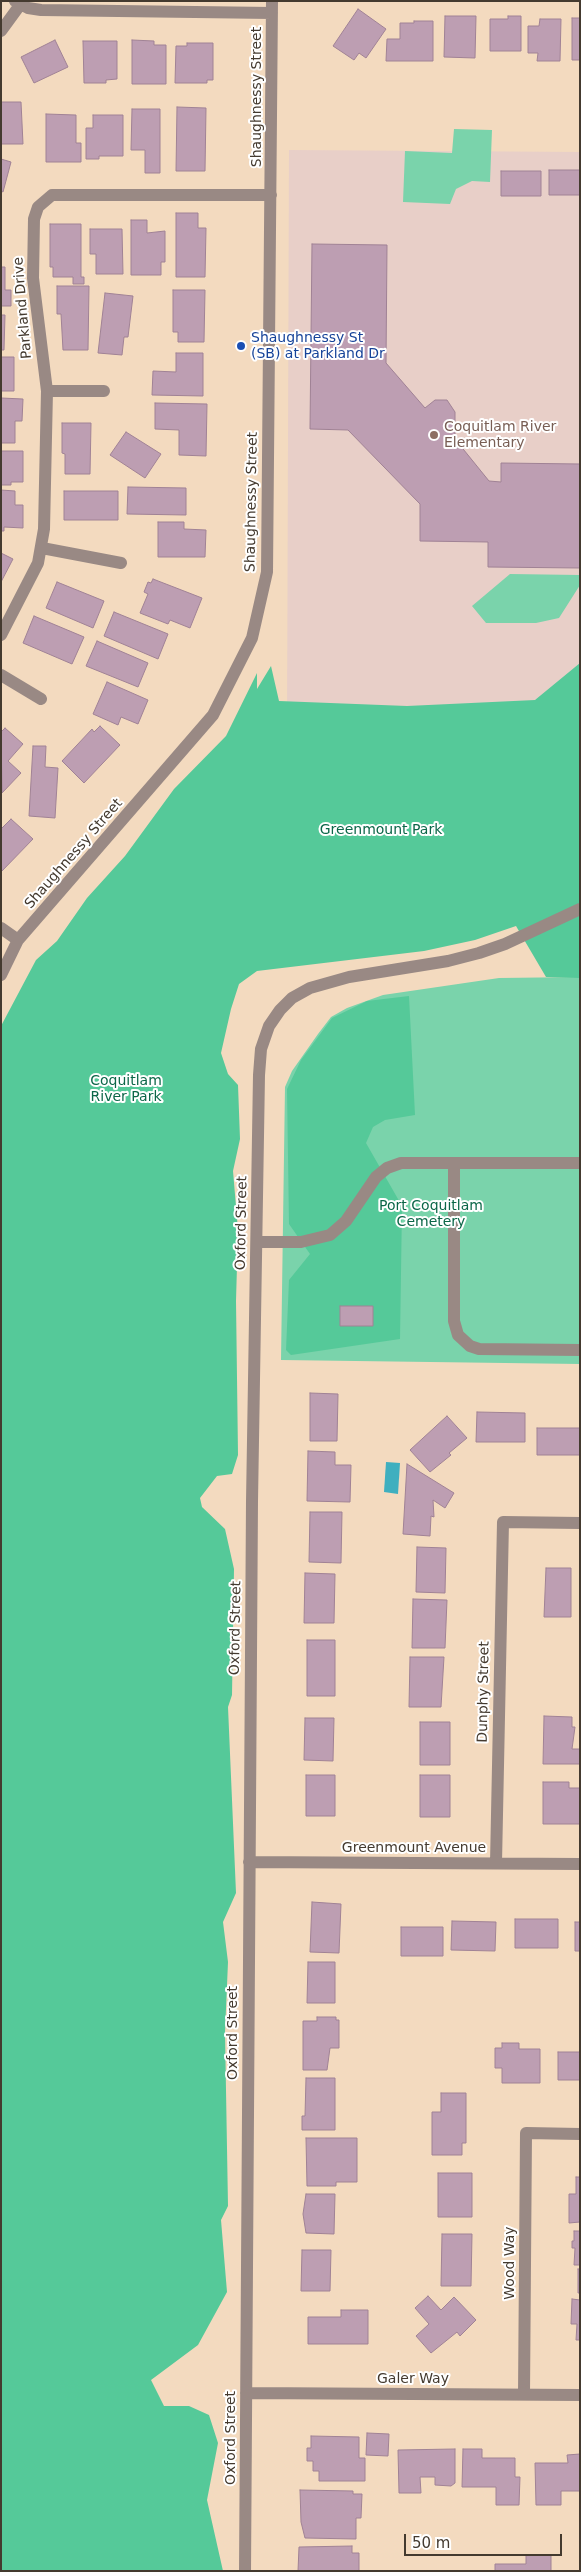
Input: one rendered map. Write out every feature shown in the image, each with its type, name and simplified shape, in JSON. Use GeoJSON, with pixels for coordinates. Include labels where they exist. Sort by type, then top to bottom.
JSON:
{"type":"FeatureCollection","features":[{"type":"Feature","properties":{"kind":"street"},"geometry":{"type":"LineString","coordinates":[[1,31],[17,3],[41,10],[129,5],[272,7]]}},
{"type":"Feature","properties":{"kind":"street","name":"Shaughnessy Street"},"geometry":{"type":"LineString","coordinates":[[1,976],[18,940],[213,715],[252,638],[267,572],[272,7]]}},
{"type":"Feature","properties":{"kind":"street","name":"Parkland Drive"},"geometry":{"type":"LineString","coordinates":[[1,635],[38,563],[42,548],[46,391],[33,278],[34,220],[38,206],[52,195],[271,195]]}},
{"type":"Feature","properties":{"kind":"street"},"geometry":{"type":"LineString","coordinates":[[46,391],[104,391]]}},
{"type":"Feature","properties":{"kind":"street"},"geometry":{"type":"LineString","coordinates":[[42,548],[121,563]]}},
{"type":"Feature","properties":{"kind":"street"},"geometry":{"type":"LineString","coordinates":[[1,675],[41,699]]}},
{"type":"Feature","properties":{"kind":"street","name":"Oxford Street"},"geometry":{"type":"LineString","coordinates":[[245,2571],[248,1862],[259,1064],[267,1031],[285,1004],[301,992],[319,984],[448,961],[479,953],[580,910]]}},
{"type":"Feature","properties":{"kind":"street"},"geometry":{"type":"LineString","coordinates":[[1,928],[18,940]]}},
{"type":"Feature","properties":{"kind":"street"},"geometry":{"type":"LineString","coordinates":[[256,1242],[301,1242],[322,1239],[346,1221],[372,1182],[387,1168],[401,1163],[580,1163]]}},
{"type":"Feature","properties":{"kind":"street"},"geometry":{"type":"LineString","coordinates":[[454,1163],[454,1321],[458,1335],[470,1346],[479,1349],[580,1350]]}},
{"type":"Feature","properties":{"kind":"street","name":"Dunphy Street"},"geometry":{"type":"LineString","coordinates":[[496,1864],[503,1522],[580,1522]]}},
{"type":"Feature","properties":{"kind":"street","name":"Greenmount Avenue"},"geometry":{"type":"LineString","coordinates":[[248,1862],[580,1864]]}},
{"type":"Feature","properties":{"kind":"street","name":"Wood Way"},"geometry":{"type":"LineString","coordinates":[[524,2394],[526,2133],[580,2134]]}},
{"type":"Feature","properties":{"kind":"street","name":"Galer Way"},"geometry":{"type":"LineString","coordinates":[[246,2393],[580,2395]]}},
{"type":"Feature","properties":{"kind":"shaded area","name":"Coquitlam River Elementary"},"geometry":{"type":"Polygon","coordinates":[[[289,150],[580,152],[580,717],[287,732],[289,150]]]}},
{"type":"Feature","properties":{"kind":"green space"},"geometry":{"type":"Polygon","coordinates":[[[454,129],[492,130],[490,182],[472,181],[456,189],[450,204],[403,202],[405,151],[452,153],[454,129]]]}},
{"type":"Feature","properties":{"kind":"green space"},"geometry":{"type":"Polygon","coordinates":[[[510,574],[580,575],[580,585],[559,618],[536,623],[486,623],[472,606],[510,574]]]}},
{"type":"Feature","properties":{"kind":"green space","name":"Coquitlam River Park"},"geometry":{"type":"Polygon","coordinates":[[[580,663],[580,978],[546,977],[516,926],[475,940],[424,951],[257,971],[239,984],[231,1009],[221,1053],[228,1074],[238,1085],[240,1139],[233,1171],[238,1230],[236,1301],[238,1455],[232,1474],[217,1476],[200,1498],[202,1507],[225,1529],[234,1569],[232,1695],[228,1707],[236,1893],[223,1922],[228,1962],[225,2032],[228,2206],[221,2220],[227,2292],[198,2345],[151,2380],[164,2406],[189,2406],[209,2415],[218,2443],[207,2500],[223,2571],[1,2571],[1,1026],[36,960],[57,941],[87,898],[125,856],[174,789],[226,736],[257,673],[257,689],[271,666],[279,701],[407,706],[535,700],[580,663]]]}},
{"type":"Feature","properties":{"kind":"green space","name":"Port Coquitlam Cemetery"},"geometry":{"type":"Polygon","coordinates":[[[580,977],[580,1364],[281,1360],[285,1087],[292,1071],[331,1017],[347,1008],[383,995],[499,978],[580,977]]]}},
{"type":"Feature","properties":{"kind":"green space"},"geometry":{"type":"Polygon","coordinates":[[[409,996],[415,1115],[385,1120],[373,1127],[366,1143],[402,1206],[400,1339],[291,1355],[286,1350],[289,1280],[310,1254],[289,1224],[287,1089],[301,1060],[332,1018],[367,1001],[409,996]]]}},
{"type":"Feature","properties":{"kind":"water"},"geometry":{"type":"Polygon","coordinates":[[[386,1462],[400,1463],[398,1494],[384,1492],[386,1462]]]}},
{"type":"Feature","properties":{"kind":"building"},"geometry":{"type":"Polygon","coordinates":[[[358,9],[386,29],[366,58],[359,53],[354,60],[333,46],[358,9]]]}},
{"type":"Feature","properties":{"kind":"building"},"geometry":{"type":"Polygon","coordinates":[[[445,16],[476,16],[475,58],[444,57],[445,16]]]}},
{"type":"Feature","properties":{"kind":"building"},"geometry":{"type":"Polygon","coordinates":[[[508,16],[521,16],[521,51],[490,51],[490,19],[508,19],[508,16]]]}},
{"type":"Feature","properties":{"kind":"building"},"geometry":{"type":"Polygon","coordinates":[[[572,18],[580,18],[580,60],[572,60],[572,18]]]}},
{"type":"Feature","properties":{"kind":"building"},"geometry":{"type":"Polygon","coordinates":[[[540,19],[561,19],[560,61],[537,61],[538,53],[528,53],[528,26],[539,26],[540,19]]]}},
{"type":"Feature","properties":{"kind":"building"},"geometry":{"type":"Polygon","coordinates":[[[414,21],[433,21],[433,61],[386,61],[387,39],[400,39],[400,23],[414,23],[414,21]]]}},
{"type":"Feature","properties":{"kind":"building"},"geometry":{"type":"Polygon","coordinates":[[[55,40],[68,67],[34,83],[21,57],[55,40]]]}},
{"type":"Feature","properties":{"kind":"building"},"geometry":{"type":"Polygon","coordinates":[[[132,40],[154,41],[154,45],[166,45],[166,84],[132,84],[132,40]]]}},
{"type":"Feature","properties":{"kind":"building"},"geometry":{"type":"Polygon","coordinates":[[[83,41],[117,41],[117,79],[106,80],[106,83],[84,83],[83,41]]]}},
{"type":"Feature","properties":{"kind":"building"},"geometry":{"type":"Polygon","coordinates":[[[187,43],[213,43],[213,80],[207,80],[207,83],[175,83],[176,46],[187,46],[187,43]]]}},
{"type":"Feature","properties":{"kind":"building"},"geometry":{"type":"Polygon","coordinates":[[[1,102],[21,102],[23,144],[1,144],[1,102]]]}},
{"type":"Feature","properties":{"kind":"building"},"geometry":{"type":"Polygon","coordinates":[[[177,107],[206,108],[205,171],[176,171],[177,107]]]}},
{"type":"Feature","properties":{"kind":"building"},"geometry":{"type":"Polygon","coordinates":[[[132,109],[160,109],[160,173],[145,173],[145,150],[131,150],[132,109]]]}},
{"type":"Feature","properties":{"kind":"building"},"geometry":{"type":"Polygon","coordinates":[[[46,114],[76,115],[76,143],[81,143],[81,162],[46,162],[46,114]]]}},
{"type":"Feature","properties":{"kind":"building"},"geometry":{"type":"Polygon","coordinates":[[[93,115],[123,115],[123,156],[99,156],[99,159],[86,159],[86,128],[93,128],[93,115]]]}},
{"type":"Feature","properties":{"kind":"building"},"geometry":{"type":"Polygon","coordinates":[[[1,159],[11,162],[3,192],[1,191],[1,159]]]}},
{"type":"Feature","properties":{"kind":"building"},"geometry":{"type":"Polygon","coordinates":[[[549,170],[580,170],[580,195],[549,195],[549,170]]]}},
{"type":"Feature","properties":{"kind":"building"},"geometry":{"type":"Polygon","coordinates":[[[501,171],[541,171],[541,196],[501,196],[501,171]]]}},
{"type":"Feature","properties":{"kind":"building"},"geometry":{"type":"Polygon","coordinates":[[[176,213],[198,213],[198,228],[206,228],[205,277],[176,277],[176,213]]]}},
{"type":"Feature","properties":{"kind":"building"},"geometry":{"type":"Polygon","coordinates":[[[131,220],[147,220],[147,233],[165,231],[165,262],[161,262],[161,275],[131,275],[131,220]]]}},
{"type":"Feature","properties":{"kind":"building"},"geometry":{"type":"Polygon","coordinates":[[[50,224],[81,224],[81,277],[84,277],[84,284],[73,284],[73,277],[53,277],[53,267],[50,267],[50,224]]]}},
{"type":"Feature","properties":{"kind":"building"},"geometry":{"type":"Polygon","coordinates":[[[90,229],[122,229],[123,274],[96,274],[96,254],[90,254],[90,229]]]}},
{"type":"Feature","properties":{"kind":"building"},"geometry":{"type":"Polygon","coordinates":[[[312,244],[387,245],[386,363],[425,408],[435,400],[447,400],[455,412],[455,439],[489,481],[501,482],[501,463],[580,464],[580,568],[488,567],[488,542],[420,541],[420,504],[348,430],[310,429],[312,244]]]}},
{"type":"Feature","properties":{"kind":"building"},"geometry":{"type":"Polygon","coordinates":[[[1,267],[5,267],[5,290],[11,290],[11,306],[1,306],[1,267]]]}},
{"type":"Feature","properties":{"kind":"building"},"geometry":{"type":"Polygon","coordinates":[[[57,286],[89,286],[88,350],[63,350],[61,314],[57,314],[57,286]]]}},
{"type":"Feature","properties":{"kind":"building"},"geometry":{"type":"Polygon","coordinates":[[[173,290],[205,290],[204,342],[178,342],[178,332],[173,332],[173,290]]]}},
{"type":"Feature","properties":{"kind":"building"},"geometry":{"type":"Polygon","coordinates":[[[105,293],[133,296],[128,337],[124,337],[122,355],[98,353],[105,293]]]}},
{"type":"Feature","properties":{"kind":"building"},"geometry":{"type":"Polygon","coordinates":[[[1,315],[5,315],[4,350],[1,350],[1,315]]]}},
{"type":"Feature","properties":{"kind":"building"},"geometry":{"type":"Polygon","coordinates":[[[176,353],[203,353],[203,396],[152,395],[153,371],[176,372],[176,353]]]}},
{"type":"Feature","properties":{"kind":"building"},"geometry":{"type":"Polygon","coordinates":[[[1,357],[14,357],[14,391],[1,391],[1,357]]]}},
{"type":"Feature","properties":{"kind":"building"},"geometry":{"type":"Polygon","coordinates":[[[1,398],[23,399],[22,421],[15,421],[15,443],[1,443],[1,398]]]}},
{"type":"Feature","properties":{"kind":"building"},"geometry":{"type":"Polygon","coordinates":[[[155,403],[207,404],[206,456],[179,455],[179,430],[155,429],[155,403]]]}},
{"type":"Feature","properties":{"kind":"building"},"geometry":{"type":"Polygon","coordinates":[[[62,423],[91,423],[90,474],[65,474],[65,454],[62,453],[62,423]]]}},
{"type":"Feature","properties":{"kind":"building"},"geometry":{"type":"Polygon","coordinates":[[[126,432],[161,454],[145,478],[110,455],[126,432]]]}},
{"type":"Feature","properties":{"kind":"building"},"geometry":{"type":"Polygon","coordinates":[[[1,451],[23,451],[23,482],[11,482],[11,485],[1,485],[1,451]]]}},
{"type":"Feature","properties":{"kind":"building"},"geometry":{"type":"Polygon","coordinates":[[[128,487],[186,488],[186,515],[127,514],[128,487]]]}},
{"type":"Feature","properties":{"kind":"building"},"geometry":{"type":"Polygon","coordinates":[[[1,490],[15,491],[15,505],[23,505],[23,528],[4,527],[4,531],[1,531],[1,490]]]}},
{"type":"Feature","properties":{"kind":"building"},"geometry":{"type":"Polygon","coordinates":[[[64,491],[118,491],[118,520],[64,520],[64,491]]]}},
{"type":"Feature","properties":{"kind":"building"},"geometry":{"type":"Polygon","coordinates":[[[158,522],[184,522],[184,529],[206,530],[205,557],[158,557],[158,522]]]}},
{"type":"Feature","properties":{"kind":"building"},"geometry":{"type":"Polygon","coordinates":[[[1,553],[13,559],[1,582],[1,553]]]}},
{"type":"Feature","properties":{"kind":"building"},"geometry":{"type":"Polygon","coordinates":[[[153,579],[202,598],[190,628],[170,620],[168,624],[140,613],[148,594],[144,592],[148,582],[151,583],[153,579]]]}},
{"type":"Feature","properties":{"kind":"building"},"geometry":{"type":"Polygon","coordinates":[[[57,582],[104,601],[93,628],[46,608],[57,582]]]}},
{"type":"Feature","properties":{"kind":"building"},"geometry":{"type":"Polygon","coordinates":[[[114,612],[168,634],[158,659],[104,636],[114,612]]]}},
{"type":"Feature","properties":{"kind":"building"},"geometry":{"type":"Polygon","coordinates":[[[34,616],[84,637],[72,664],[23,643],[34,616]]]}},
{"type":"Feature","properties":{"kind":"building"},"geometry":{"type":"Polygon","coordinates":[[[97,641],[148,663],[138,687],[86,666],[97,641]]]}},
{"type":"Feature","properties":{"kind":"building"},"geometry":{"type":"Polygon","coordinates":[[[107,682],[148,700],[138,724],[121,717],[118,725],[93,714],[107,682]]]}},
{"type":"Feature","properties":{"kind":"building"},"geometry":{"type":"Polygon","coordinates":[[[100,726],[120,745],[84,783],[62,761],[92,729],[94,732],[100,726]]]}},
{"type":"Feature","properties":{"kind":"building"},"geometry":{"type":"Polygon","coordinates":[[[5,728],[23,744],[8,761],[21,773],[2,793],[1,732],[5,728]]]}},
{"type":"Feature","properties":{"kind":"building"},"geometry":{"type":"Polygon","coordinates":[[[33,746],[46,746],[45,767],[58,768],[55,818],[29,816],[33,746]]]}},
{"type":"Feature","properties":{"kind":"building"},"geometry":{"type":"Polygon","coordinates":[[[11,819],[33,839],[1,872],[1,829],[11,819]]]}},
{"type":"Feature","properties":{"kind":"building"},"geometry":{"type":"Polygon","coordinates":[[[340,1306],[373,1306],[373,1326],[340,1326],[340,1306]]]}},
{"type":"Feature","properties":{"kind":"building"},"geometry":{"type":"Polygon","coordinates":[[[310,1393],[338,1394],[337,1441],[310,1441],[310,1393]]]}},
{"type":"Feature","properties":{"kind":"building"},"geometry":{"type":"Polygon","coordinates":[[[477,1412],[525,1413],[525,1442],[476,1442],[477,1412]]]}},
{"type":"Feature","properties":{"kind":"building"},"geometry":{"type":"Polygon","coordinates":[[[447,1416],[467,1438],[449,1453],[451,1455],[430,1472],[410,1450],[447,1416]]]}},
{"type":"Feature","properties":{"kind":"building"},"geometry":{"type":"Polygon","coordinates":[[[537,1428],[580,1428],[580,1455],[537,1455],[537,1428]]]}},
{"type":"Feature","properties":{"kind":"building"},"geometry":{"type":"Polygon","coordinates":[[[308,1451],[335,1452],[335,1465],[351,1465],[350,1502],[307,1501],[308,1451]]]}},
{"type":"Feature","properties":{"kind":"building"},"geometry":{"type":"Polygon","coordinates":[[[407,1464],[454,1493],[445,1508],[433,1500],[434,1517],[431,1516],[430,1536],[403,1534],[407,1464]]]}},
{"type":"Feature","properties":{"kind":"building"},"geometry":{"type":"Polygon","coordinates":[[[310,1512],[342,1512],[341,1563],[309,1562],[310,1512]]]}},
{"type":"Feature","properties":{"kind":"building"},"geometry":{"type":"Polygon","coordinates":[[[417,1547],[446,1548],[445,1593],[416,1592],[417,1547]]]}},
{"type":"Feature","properties":{"kind":"building"},"geometry":{"type":"Polygon","coordinates":[[[546,1568],[571,1568],[571,1617],[544,1617],[546,1568]]]}},
{"type":"Feature","properties":{"kind":"building"},"geometry":{"type":"Polygon","coordinates":[[[305,1573],[335,1574],[334,1623],[304,1623],[305,1573]]]}},
{"type":"Feature","properties":{"kind":"building"},"geometry":{"type":"Polygon","coordinates":[[[413,1599],[447,1600],[445,1648],[412,1648],[413,1599]]]}},
{"type":"Feature","properties":{"kind":"building"},"geometry":{"type":"Polygon","coordinates":[[[307,1640],[335,1640],[335,1696],[307,1696],[307,1640]]]}},
{"type":"Feature","properties":{"kind":"building"},"geometry":{"type":"Polygon","coordinates":[[[410,1657],[444,1657],[441,1707],[409,1707],[410,1657]]]}},
{"type":"Feature","properties":{"kind":"building"},"geometry":{"type":"Polygon","coordinates":[[[544,1716],[572,1717],[572,1727],[575,1727],[572,1749],[580,1749],[580,1764],[543,1764],[544,1716]]]}},
{"type":"Feature","properties":{"kind":"building"},"geometry":{"type":"Polygon","coordinates":[[[305,1718],[334,1718],[333,1761],[304,1760],[305,1718]]]}},
{"type":"Feature","properties":{"kind":"building"},"geometry":{"type":"Polygon","coordinates":[[[420,1722],[450,1722],[450,1765],[420,1765],[420,1722]]]}},
{"type":"Feature","properties":{"kind":"building"},"geometry":{"type":"Polygon","coordinates":[[[306,1775],[335,1775],[335,1816],[306,1816],[306,1775]]]}},
{"type":"Feature","properties":{"kind":"building"},"geometry":{"type":"Polygon","coordinates":[[[420,1775],[450,1775],[450,1817],[420,1817],[420,1775]]]}},
{"type":"Feature","properties":{"kind":"building"},"geometry":{"type":"Polygon","coordinates":[[[543,1782],[569,1782],[569,1788],[580,1788],[580,1824],[543,1824],[543,1782]]]}},
{"type":"Feature","properties":{"kind":"building"},"geometry":{"type":"Polygon","coordinates":[[[312,1902],[341,1904],[339,1953],[310,1952],[312,1902]]]}},
{"type":"Feature","properties":{"kind":"building"},"geometry":{"type":"Polygon","coordinates":[[[515,1919],[558,1919],[558,1948],[515,1948],[515,1919]]]}},
{"type":"Feature","properties":{"kind":"building"},"geometry":{"type":"Polygon","coordinates":[[[452,1921],[496,1922],[495,1951],[451,1950],[452,1921]]]}},
{"type":"Feature","properties":{"kind":"building"},"geometry":{"type":"Polygon","coordinates":[[[575,1922],[580,1922],[580,1951],[575,1951],[575,1922]]]}},
{"type":"Feature","properties":{"kind":"building"},"geometry":{"type":"Polygon","coordinates":[[[401,1927],[443,1927],[443,1956],[401,1956],[401,1927]]]}},
{"type":"Feature","properties":{"kind":"building"},"geometry":{"type":"Polygon","coordinates":[[[308,1962],[335,1962],[335,2003],[307,2003],[308,1962]]]}},
{"type":"Feature","properties":{"kind":"building"},"geometry":{"type":"Polygon","coordinates":[[[317,2017],[336,2017],[336,2020],[339,2020],[339,2048],[330,2048],[327,2070],[303,2070],[303,2021],[317,2021],[317,2017]]]}},
{"type":"Feature","properties":{"kind":"building"},"geometry":{"type":"Polygon","coordinates":[[[502,2043],[519,2043],[519,2049],[540,2049],[540,2083],[502,2083],[502,2068],[495,2068],[495,2048],[502,2048],[502,2043]]]}},
{"type":"Feature","properties":{"kind":"building"},"geometry":{"type":"Polygon","coordinates":[[[558,2052],[580,2052],[580,2080],[558,2080],[558,2052]]]}},
{"type":"Feature","properties":{"kind":"building"},"geometry":{"type":"Polygon","coordinates":[[[306,2078],[335,2078],[335,2130],[302,2130],[302,2116],[305,2116],[306,2078]]]}},
{"type":"Feature","properties":{"kind":"building"},"geometry":{"type":"Polygon","coordinates":[[[441,2093],[466,2093],[466,2143],[462,2143],[462,2155],[432,2155],[432,2112],[441,2112],[441,2093]]]}},
{"type":"Feature","properties":{"kind":"building"},"geometry":{"type":"Polygon","coordinates":[[[306,2138],[357,2138],[357,2182],[336,2182],[336,2186],[307,2186],[306,2138]]]}},
{"type":"Feature","properties":{"kind":"building"},"geometry":{"type":"Polygon","coordinates":[[[438,2173],[472,2173],[472,2217],[438,2217],[438,2173]]]}},
{"type":"Feature","properties":{"kind":"building"},"geometry":{"type":"Polygon","coordinates":[[[576,2177],[580,2177],[580,2222],[569,2223],[569,2194],[576,2194],[576,2177]]]}},
{"type":"Feature","properties":{"kind":"building"},"geometry":{"type":"Polygon","coordinates":[[[306,2194],[335,2194],[334,2234],[306,2233],[303,2214],[306,2194]]]}},
{"type":"Feature","properties":{"kind":"building"},"geometry":{"type":"Polygon","coordinates":[[[574,2231],[580,2231],[580,2265],[574,2265],[575,2248],[572,2248],[572,2241],[574,2241],[574,2231]]]}},
{"type":"Feature","properties":{"kind":"building"},"geometry":{"type":"Polygon","coordinates":[[[442,2234],[472,2234],[471,2286],[441,2286],[442,2234]]]}},
{"type":"Feature","properties":{"kind":"building"},"geometry":{"type":"Polygon","coordinates":[[[302,2250],[331,2250],[330,2291],[301,2291],[302,2250]]]}},
{"type":"Feature","properties":{"kind":"building"},"geometry":{"type":"Polygon","coordinates":[[[578,2269],[580,2269],[580,2293],[578,2293],[578,2269]]]}},
{"type":"Feature","properties":{"kind":"building"},"geometry":{"type":"Polygon","coordinates":[[[428,2296],[441,2310],[454,2297],[476,2320],[460,2336],[457,2332],[431,2353],[416,2336],[429,2324],[415,2308],[428,2296]]]}},
{"type":"Feature","properties":{"kind":"building"},"geometry":{"type":"Polygon","coordinates":[[[572,2299],[580,2300],[580,2340],[576,2340],[577,2324],[571,2324],[572,2299]]]}},
{"type":"Feature","properties":{"kind":"building"},"geometry":{"type":"Polygon","coordinates":[[[341,2310],[368,2310],[368,2344],[308,2344],[308,2317],[341,2317],[341,2310]]]}},
{"type":"Feature","properties":{"kind":"building"},"geometry":{"type":"Polygon","coordinates":[[[367,2433],[389,2434],[388,2456],[366,2455],[367,2433]]]}},
{"type":"Feature","properties":{"kind":"building"},"geometry":{"type":"Polygon","coordinates":[[[311,2436],[359,2437],[359,2458],[365,2458],[365,2481],[319,2481],[319,2471],[313,2471],[313,2461],[307,2461],[307,2448],[311,2448],[311,2436]]]}},
{"type":"Feature","properties":{"kind":"building"},"geometry":{"type":"Polygon","coordinates":[[[455,2449],[455,2483],[451,2486],[435,2485],[435,2477],[420,2477],[421,2493],[399,2493],[398,2450],[455,2449]]]}},
{"type":"Feature","properties":{"kind":"building"},"geometry":{"type":"Polygon","coordinates":[[[463,2449],[482,2449],[482,2458],[515,2458],[515,2477],[520,2477],[519,2505],[496,2505],[496,2487],[462,2487],[463,2449]]]}},
{"type":"Feature","properties":{"kind":"building"},"geometry":{"type":"Polygon","coordinates":[[[580,2454],[580,2491],[561,2491],[561,2505],[536,2505],[535,2463],[568,2463],[567,2455],[580,2454]]]}},
{"type":"Feature","properties":{"kind":"building"},"geometry":{"type":"Polygon","coordinates":[[[300,2490],[353,2491],[353,2494],[362,2494],[361,2518],[356,2518],[356,2539],[305,2538],[301,2522],[300,2490]]]}},
{"type":"Feature","properties":{"kind":"building"},"geometry":{"type":"Polygon","coordinates":[[[352,2546],[352,2553],[359,2553],[359,2571],[298,2571],[299,2547],[352,2546]]]}},
{"type":"Feature","properties":{"kind":"building"},"geometry":{"type":"Polygon","coordinates":[[[526,2555],[551,2555],[551,2571],[495,2571],[495,2564],[526,2564],[526,2555]]]}},
{"type":"Feature","properties":{"kind":"place","name":"Shaughnessy St (SB) at Parkland Dr"},"geometry":{"type":"Point","coordinates":[241,346]}},
{"type":"Feature","properties":{"kind":"place","name":"Coquitlam River Elementary"},"geometry":{"type":"Point","coordinates":[434,435]}},
{"type":"Feature","properties":{"kind":"park label","name":"Greenmount Park"},"geometry":{"type":"Point","coordinates":[381,830]}}]}
